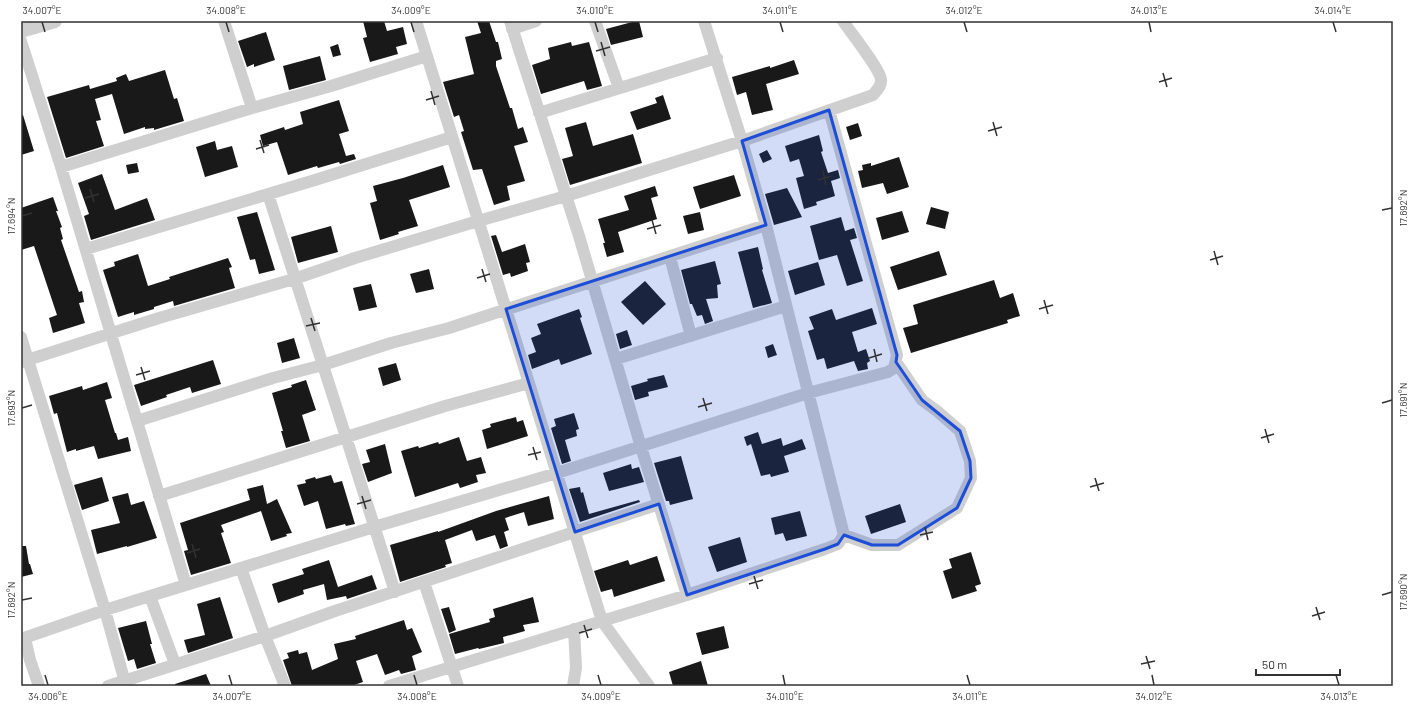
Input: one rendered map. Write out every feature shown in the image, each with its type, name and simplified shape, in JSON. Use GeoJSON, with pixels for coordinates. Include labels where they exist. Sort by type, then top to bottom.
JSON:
{"type":"FeatureCollection","features":[{"type":"Feature","properties":{"kind":"street"},"geometry":{"type":"LineString","coordinates":[[21,31],[55,21]]}},
{"type":"Feature","properties":{"kind":"street"},"geometry":{"type":"LineString","coordinates":[[224,21],[252,108]]}},
{"type":"Feature","properties":{"kind":"street"},"geometry":{"type":"LineString","coordinates":[[416,21],[602,621],[649,686]]}},
{"type":"Feature","properties":{"kind":"street"},"geometry":{"type":"LineString","coordinates":[[536,21],[511,25],[566,196],[616,359],[641,447],[687,594]]}},
{"type":"Feature","properties":{"kind":"street"},"geometry":{"type":"LineString","coordinates":[[595,21],[619,88]]}},
{"type":"Feature","properties":{"kind":"street"},"geometry":{"type":"LineString","coordinates":[[704,21],[717,58],[766,225],[844,536]]}},
{"type":"Feature","properties":{"kind":"street"},"geometry":{"type":"LineString","coordinates":[[25,361],[174,314],[294,279],[355,258],[566,196],[742,141],[872,95],[880,86],[881,80],[878,70],[843,21]]}},
{"type":"Feature","properties":{"kind":"street"},"geometry":{"type":"LineString","coordinates":[[21,41],[138,420],[186,584]]}},
{"type":"Feature","properties":{"kind":"street"},"geometry":{"type":"LineString","coordinates":[[61,168],[252,108],[331,86],[427,56]]}},
{"type":"Feature","properties":{"kind":"street"},"geometry":{"type":"LineString","coordinates":[[539,112],[717,58]]}},
{"type":"Feature","properties":{"kind":"street"},"geometry":{"type":"LineString","coordinates":[[39,686],[23,639],[105,610],[186,584],[641,447],[808,393],[888,372],[894,368],[897,355],[829,110]]}},
{"type":"Feature","properties":{"kind":"street"},"geometry":{"type":"LineString","coordinates":[[86,249],[452,137]]}},
{"type":"Feature","properties":{"kind":"street"},"geometry":{"type":"LineString","coordinates":[[268,194],[395,592]]}},
{"type":"Feature","properties":{"kind":"street"},"geometry":{"type":"LineString","coordinates":[[138,420],[272,378],[323,365],[506,309],[766,225]]}},
{"type":"Feature","properties":{"kind":"street"},"geometry":{"type":"LineString","coordinates":[[670,257],[691,336]]}},
{"type":"Feature","properties":{"kind":"street"},"geometry":{"type":"LineString","coordinates":[[616,359],[786,306]]}},
{"type":"Feature","properties":{"kind":"street"},"geometry":{"type":"LineString","coordinates":[[21,337],[25,361],[105,610],[126,684]]}},
{"type":"Feature","properties":{"kind":"street"},"geometry":{"type":"LineString","coordinates":[[844,536],[872,545],[898,545],[957,508],[971,478],[970,461],[960,432],[937,411],[922,400],[896,362]]}},
{"type":"Feature","properties":{"kind":"street"},"geometry":{"type":"LineString","coordinates":[[159,496],[444,406],[529,383]]}},
{"type":"Feature","properties":{"kind":"street"},"geometry":{"type":"LineString","coordinates":[[108,686],[126,684],[175,664],[265,636],[659,504]]}},
{"type":"Feature","properties":{"kind":"street"},"geometry":{"type":"LineString","coordinates":[[389,686],[602,621],[825,549],[838,544],[844,536]]}},
{"type":"Feature","properties":{"kind":"street"},"geometry":{"type":"LineString","coordinates":[[241,568],[265,636],[286,686]]}},
{"type":"Feature","properties":{"kind":"street"},"geometry":{"type":"LineString","coordinates":[[424,582],[458,686]]}},
{"type":"Feature","properties":{"kind":"street"},"geometry":{"type":"LineString","coordinates":[[150,596],[175,664]]}},
{"type":"Feature","properties":{"kind":"street"},"geometry":{"type":"LineString","coordinates":[[573,686],[576,668],[574,629]]}},
{"type":"Feature","properties":{"kind":"highlighted area"},"geometry":{"type":"Polygon","coordinates":[[[829,110],[897,355],[896,362],[922,400],[960,431],[970,461],[971,478],[957,508],[898,545],[872,545],[844,535],[838,544],[825,549],[687,595],[659,504],[575,532],[506,309],[766,225],[742,141],[829,110]]]}},
{"type":"Feature","properties":{"kind":"building"},"geometry":{"type":"Polygon","coordinates":[[[363,21],[384,21],[387,31],[403,27],[407,44],[396,47],[398,54],[370,62],[363,38],[367,37],[363,21]]]}},
{"type":"Feature","properties":{"kind":"building"},"geometry":{"type":"Polygon","coordinates":[[[477,21],[489,21],[496,42],[498,42],[502,59],[496,61],[496,66],[510,108],[512,108],[518,129],[523,127],[528,142],[514,146],[525,181],[507,186],[510,200],[494,205],[482,169],[473,170],[461,132],[464,131],[459,115],[454,117],[443,82],[474,74],[465,37],[481,33],[477,21]]]}},
{"type":"Feature","properties":{"kind":"building"},"geometry":{"type":"Polygon","coordinates":[[[639,21],[643,37],[611,45],[606,29],[639,21]]]}},
{"type":"Feature","properties":{"kind":"building"},"geometry":{"type":"Polygon","coordinates":[[[266,32],[275,60],[254,67],[254,64],[247,67],[238,41],[266,32]]]}},
{"type":"Feature","properties":{"kind":"building"},"geometry":{"type":"Polygon","coordinates":[[[571,42],[572,46],[589,42],[602,86],[587,90],[584,81],[541,94],[532,65],[550,59],[548,48],[571,42]]]}},
{"type":"Feature","properties":{"kind":"building"},"geometry":{"type":"Polygon","coordinates":[[[338,44],[341,55],[333,57],[330,47],[338,44]]]}},
{"type":"Feature","properties":{"kind":"building"},"geometry":{"type":"Polygon","coordinates":[[[320,56],[326,80],[289,90],[283,66],[320,56]]]}},
{"type":"Feature","properties":{"kind":"building"},"geometry":{"type":"Polygon","coordinates":[[[794,60],[799,74],[766,84],[773,110],[752,115],[746,92],[737,95],[732,77],[770,66],[770,68],[794,60]]]}},
{"type":"Feature","properties":{"kind":"building"},"geometry":{"type":"Polygon","coordinates":[[[165,70],[174,99],[177,98],[184,121],[154,130],[154,128],[145,129],[145,127],[124,134],[112,94],[95,99],[101,120],[96,121],[104,146],[66,158],[47,97],[89,85],[90,89],[117,81],[116,78],[126,74],[129,81],[165,70]]]}},
{"type":"Feature","properties":{"kind":"building"},"geometry":{"type":"Polygon","coordinates":[[[663,95],[671,119],[637,130],[630,112],[657,103],[655,98],[663,95]]]}},
{"type":"Feature","properties":{"kind":"building"},"geometry":{"type":"Polygon","coordinates":[[[339,100],[349,131],[339,134],[346,156],[354,154],[356,159],[318,168],[317,166],[288,175],[277,142],[263,146],[260,135],[284,127],[285,130],[303,124],[300,112],[339,100]]]}},
{"type":"Feature","properties":{"kind":"building"},"geometry":{"type":"Polygon","coordinates":[[[21,115],[23,115],[34,151],[21,155],[21,115]]]}},
{"type":"Feature","properties":{"kind":"building"},"geometry":{"type":"Polygon","coordinates":[[[586,122],[593,146],[633,134],[642,163],[570,185],[562,159],[573,156],[565,128],[586,122]]]}},
{"type":"Feature","properties":{"kind":"building"},"geometry":{"type":"Polygon","coordinates":[[[858,123],[862,136],[850,140],[846,127],[858,123]]]}},
{"type":"Feature","properties":{"kind":"building"},"geometry":{"type":"Polygon","coordinates":[[[819,135],[823,151],[821,152],[828,173],[838,170],[840,178],[831,181],[835,196],[816,202],[817,205],[804,209],[796,178],[804,176],[799,159],[790,162],[785,146],[819,135]]]}},
{"type":"Feature","properties":{"kind":"building"},"geometry":{"type":"Polygon","coordinates":[[[215,141],[217,150],[232,146],[238,167],[205,177],[196,147],[215,141]]]}},
{"type":"Feature","properties":{"kind":"building"},"geometry":{"type":"Polygon","coordinates":[[[767,150],[772,159],[763,163],[759,154],[767,150]]]}},
{"type":"Feature","properties":{"kind":"building"},"geometry":{"type":"Polygon","coordinates":[[[899,157],[909,187],[887,194],[883,183],[862,188],[858,171],[863,170],[862,165],[871,163],[871,166],[899,157]]]}},
{"type":"Feature","properties":{"kind":"building"},"geometry":{"type":"Polygon","coordinates":[[[137,163],[139,172],[128,174],[126,165],[137,163]]]}},
{"type":"Feature","properties":{"kind":"building"},"geometry":{"type":"Polygon","coordinates":[[[443,165],[450,187],[409,200],[418,226],[398,232],[399,234],[380,240],[370,203],[377,201],[373,186],[443,165]]]}},
{"type":"Feature","properties":{"kind":"building"},"geometry":{"type":"Polygon","coordinates":[[[102,174],[115,210],[147,198],[155,220],[91,240],[84,216],[89,214],[78,183],[102,174]]]}},
{"type":"Feature","properties":{"kind":"building"},"geometry":{"type":"Polygon","coordinates":[[[734,175],[741,196],[700,209],[693,187],[734,175]]]}},
{"type":"Feature","properties":{"kind":"building"},"geometry":{"type":"Polygon","coordinates":[[[655,186],[658,196],[651,198],[657,219],[618,232],[624,252],[607,257],[603,243],[605,243],[598,219],[629,210],[624,196],[655,186]]]}},
{"type":"Feature","properties":{"kind":"building"},"geometry":{"type":"Polygon","coordinates":[[[787,188],[802,217],[774,225],[765,194],[787,188]]]}},
{"type":"Feature","properties":{"kind":"building"},"geometry":{"type":"Polygon","coordinates":[[[53,197],[62,227],[60,228],[63,239],[61,240],[79,292],[82,291],[84,302],[79,303],[85,323],[53,333],[49,318],[57,315],[34,246],[21,250],[21,208],[53,197]]]}},
{"type":"Feature","properties":{"kind":"building"},"geometry":{"type":"Polygon","coordinates":[[[931,207],[949,212],[945,229],[926,224],[931,207]]]}},
{"type":"Feature","properties":{"kind":"building"},"geometry":{"type":"Polygon","coordinates":[[[902,211],[909,232],[882,240],[876,218],[902,211]]]}},
{"type":"Feature","properties":{"kind":"building"},"geometry":{"type":"Polygon","coordinates":[[[257,212],[275,270],[259,274],[255,259],[250,260],[237,217],[257,212]]]}},
{"type":"Feature","properties":{"kind":"building"},"geometry":{"type":"Polygon","coordinates":[[[700,212],[704,230],[688,234],[683,216],[700,212]]]}},
{"type":"Feature","properties":{"kind":"building"},"geometry":{"type":"Polygon","coordinates":[[[841,217],[845,231],[854,228],[857,238],[850,240],[863,281],[847,286],[837,255],[819,260],[810,226],[841,217]]]}},
{"type":"Feature","properties":{"kind":"building"},"geometry":{"type":"Polygon","coordinates":[[[331,226],[338,252],[298,263],[291,237],[331,226]]]}},
{"type":"Feature","properties":{"kind":"building"},"geometry":{"type":"Polygon","coordinates":[[[496,235],[502,252],[525,244],[530,262],[526,263],[528,271],[511,277],[510,273],[503,275],[491,236],[496,235]]]}},
{"type":"Feature","properties":{"kind":"building"},"geometry":{"type":"Polygon","coordinates":[[[758,247],[762,270],[772,303],[753,308],[738,252],[758,247]]]}},
{"type":"Feature","properties":{"kind":"building"},"geometry":{"type":"Polygon","coordinates":[[[939,251],[947,275],[898,290],[890,267],[939,251]]]}},
{"type":"Feature","properties":{"kind":"building"},"geometry":{"type":"Polygon","coordinates":[[[138,254],[148,286],[170,279],[169,277],[228,258],[232,267],[229,268],[235,288],[174,306],[173,301],[134,315],[134,312],[118,317],[103,270],[115,266],[114,262],[138,254]]]}},
{"type":"Feature","properties":{"kind":"building"},"geometry":{"type":"Polygon","coordinates":[[[715,261],[721,284],[717,285],[718,298],[706,299],[713,321],[705,324],[702,315],[697,316],[692,304],[690,304],[681,270],[715,261]]]}},
{"type":"Feature","properties":{"kind":"building"},"geometry":{"type":"Polygon","coordinates":[[[818,262],[825,285],[795,295],[788,271],[818,262]]]}},
{"type":"Feature","properties":{"kind":"building"},"geometry":{"type":"Polygon","coordinates":[[[429,269],[434,289],[416,293],[410,274],[429,269]]]}},
{"type":"Feature","properties":{"kind":"building"},"geometry":{"type":"Polygon","coordinates":[[[994,280],[1000,298],[1013,293],[1020,316],[1007,320],[1008,323],[911,353],[903,328],[918,324],[913,305],[994,280]]]}},
{"type":"Feature","properties":{"kind":"building"},"geometry":{"type":"Polygon","coordinates":[[[645,281],[666,304],[643,325],[621,302],[645,281]]]}},
{"type":"Feature","properties":{"kind":"building"},"geometry":{"type":"Polygon","coordinates":[[[371,284],[377,307],[359,311],[353,288],[371,284]]]}},
{"type":"Feature","properties":{"kind":"building"},"geometry":{"type":"Polygon","coordinates":[[[872,308],[877,324],[852,332],[858,352],[866,349],[870,361],[867,363],[868,369],[858,371],[854,361],[827,369],[824,358],[817,360],[808,331],[814,329],[809,317],[832,309],[836,320],[872,308]]]}},
{"type":"Feature","properties":{"kind":"building"},"geometry":{"type":"Polygon","coordinates":[[[579,309],[582,317],[580,318],[592,354],[561,365],[559,359],[532,369],[528,355],[536,352],[531,338],[541,334],[537,324],[579,309]]]}},
{"type":"Feature","properties":{"kind":"building"},"geometry":{"type":"Polygon","coordinates":[[[627,330],[632,345],[620,349],[616,334],[627,330]]]}},
{"type":"Feature","properties":{"kind":"building"},"geometry":{"type":"Polygon","coordinates":[[[294,338],[300,358],[282,363],[277,343],[294,338]]]}},
{"type":"Feature","properties":{"kind":"building"},"geometry":{"type":"Polygon","coordinates":[[[773,344],[777,355],[768,358],[765,347],[773,344]]]}},
{"type":"Feature","properties":{"kind":"building"},"geometry":{"type":"Polygon","coordinates":[[[213,360],[221,384],[192,393],[190,387],[166,395],[167,397],[141,406],[134,385],[213,360]]]}},
{"type":"Feature","properties":{"kind":"building"},"geometry":{"type":"Polygon","coordinates":[[[396,363],[401,380],[383,386],[378,368],[396,363]]]}},
{"type":"Feature","properties":{"kind":"building"},"geometry":{"type":"Polygon","coordinates":[[[664,375],[668,387],[648,392],[649,396],[635,400],[631,386],[648,381],[647,379],[664,375]]]}},
{"type":"Feature","properties":{"kind":"building"},"geometry":{"type":"Polygon","coordinates":[[[306,380],[316,410],[302,415],[310,441],[286,448],[281,431],[283,431],[272,393],[292,387],[291,385],[306,380]]]}},
{"type":"Feature","properties":{"kind":"building"},"geometry":{"type":"Polygon","coordinates":[[[107,382],[112,398],[105,400],[115,433],[118,440],[128,437],[131,451],[98,459],[94,446],[67,452],[57,413],[54,414],[49,396],[82,386],[83,390],[107,382]]]}},
{"type":"Feature","properties":{"kind":"building"},"geometry":{"type":"Polygon","coordinates":[[[574,413],[579,429],[576,430],[577,436],[565,440],[571,461],[562,464],[551,428],[556,426],[554,419],[574,413]]]}},
{"type":"Feature","properties":{"kind":"building"},"geometry":{"type":"Polygon","coordinates":[[[516,417],[517,422],[523,420],[528,436],[487,449],[482,430],[491,427],[490,424],[516,417]]]}},
{"type":"Feature","properties":{"kind":"building"},"geometry":{"type":"Polygon","coordinates":[[[758,432],[762,444],[781,438],[783,446],[802,439],[806,449],[784,456],[789,472],[771,477],[770,474],[761,476],[751,444],[747,446],[744,437],[758,432]]]}},
{"type":"Feature","properties":{"kind":"building"},"geometry":{"type":"Polygon","coordinates":[[[459,437],[467,461],[481,457],[486,473],[476,475],[478,482],[460,488],[458,483],[415,497],[401,451],[418,446],[419,448],[438,442],[439,444],[459,437]]]}},
{"type":"Feature","properties":{"kind":"building"},"geometry":{"type":"Polygon","coordinates":[[[385,444],[392,473],[368,482],[362,464],[370,462],[366,450],[385,444]]]}},
{"type":"Feature","properties":{"kind":"building"},"geometry":{"type":"Polygon","coordinates":[[[681,456],[693,499],[670,505],[669,501],[666,501],[654,463],[681,456]]]}},
{"type":"Feature","properties":{"kind":"building"},"geometry":{"type":"Polygon","coordinates":[[[631,464],[632,469],[639,467],[644,482],[609,491],[603,473],[631,464]]]}},
{"type":"Feature","properties":{"kind":"building"},"geometry":{"type":"Polygon","coordinates":[[[331,475],[334,483],[342,481],[355,524],[346,526],[345,524],[326,529],[318,501],[304,506],[297,485],[306,483],[305,480],[315,477],[316,479],[331,475]]]}},
{"type":"Feature","properties":{"kind":"building"},"geometry":{"type":"Polygon","coordinates":[[[102,477],[109,501],[82,510],[74,485],[102,477]]]}},
{"type":"Feature","properties":{"kind":"building"},"geometry":{"type":"Polygon","coordinates":[[[263,485],[267,504],[277,499],[292,533],[286,534],[287,536],[271,541],[261,511],[221,525],[224,532],[221,533],[231,563],[191,575],[184,551],[188,550],[180,523],[250,500],[247,489],[263,485]]]}},
{"type":"Feature","properties":{"kind":"building"},"geometry":{"type":"Polygon","coordinates":[[[580,487],[581,493],[583,492],[589,514],[639,500],[640,502],[580,522],[569,489],[580,487]]]}},
{"type":"Feature","properties":{"kind":"building"},"geometry":{"type":"Polygon","coordinates":[[[128,493],[131,505],[144,501],[157,538],[97,554],[91,530],[120,523],[112,497],[128,493]]]}},
{"type":"Feature","properties":{"kind":"building"},"geometry":{"type":"Polygon","coordinates":[[[549,496],[554,519],[528,526],[524,512],[505,518],[509,530],[504,532],[508,546],[500,549],[495,535],[476,541],[472,530],[445,540],[452,563],[445,565],[446,567],[400,582],[390,545],[438,532],[496,511],[549,496]]]}},
{"type":"Feature","properties":{"kind":"building"},"geometry":{"type":"Polygon","coordinates":[[[900,504],[906,522],[871,534],[865,516],[900,504]]]}},
{"type":"Feature","properties":{"kind":"building"},"geometry":{"type":"Polygon","coordinates":[[[800,511],[807,536],[786,541],[783,533],[775,535],[771,518],[800,511]]]}},
{"type":"Feature","properties":{"kind":"building"},"geometry":{"type":"Polygon","coordinates":[[[740,537],[747,562],[717,572],[708,547],[740,537]]]}},
{"type":"Feature","properties":{"kind":"building"},"geometry":{"type":"Polygon","coordinates":[[[21,546],[26,546],[29,564],[33,574],[21,577],[21,546]]]}},
{"type":"Feature","properties":{"kind":"building"},"geometry":{"type":"Polygon","coordinates":[[[971,552],[981,584],[975,586],[977,591],[952,599],[943,571],[952,568],[949,559],[971,552]]]}},
{"type":"Feature","properties":{"kind":"building"},"geometry":{"type":"Polygon","coordinates":[[[657,556],[665,581],[614,597],[612,589],[601,592],[594,571],[628,560],[630,565],[657,556]]]}},
{"type":"Feature","properties":{"kind":"building"},"geometry":{"type":"Polygon","coordinates":[[[329,560],[338,587],[372,575],[377,589],[347,599],[346,596],[327,600],[324,584],[303,590],[304,594],[278,603],[272,584],[304,574],[302,569],[329,560]]]}},
{"type":"Feature","properties":{"kind":"building"},"geometry":{"type":"Polygon","coordinates":[[[220,597],[233,638],[188,653],[184,640],[205,635],[197,604],[220,597]]]}},
{"type":"Feature","properties":{"kind":"building"},"geometry":{"type":"Polygon","coordinates":[[[533,597],[539,622],[523,625],[525,631],[503,637],[504,643],[455,654],[449,634],[490,622],[489,619],[495,617],[493,609],[533,597]]]}},
{"type":"Feature","properties":{"kind":"building"},"geometry":{"type":"Polygon","coordinates":[[[449,607],[456,630],[449,633],[441,609],[449,607]]]}},
{"type":"Feature","properties":{"kind":"building"},"geometry":{"type":"Polygon","coordinates":[[[404,620],[407,630],[412,628],[422,652],[412,656],[416,670],[401,674],[399,670],[385,675],[377,654],[356,661],[363,682],[351,686],[292,686],[283,660],[289,658],[287,653],[298,650],[299,654],[307,652],[312,670],[338,659],[334,644],[356,639],[355,636],[404,620]]]}},
{"type":"Feature","properties":{"kind":"building"},"geometry":{"type":"Polygon","coordinates":[[[146,621],[152,644],[150,644],[156,663],[137,669],[134,659],[128,661],[118,628],[146,621]]]}},
{"type":"Feature","properties":{"kind":"building"},"geometry":{"type":"Polygon","coordinates":[[[724,626],[729,648],[702,655],[696,633],[724,626]]]}},
{"type":"Feature","properties":{"kind":"building"},"geometry":{"type":"Polygon","coordinates":[[[701,661],[708,686],[673,686],[669,672],[701,661]]]}},
{"type":"Feature","properties":{"kind":"building"},"geometry":{"type":"Polygon","coordinates":[[[206,674],[211,686],[175,686],[175,684],[206,674]]]}}]}
